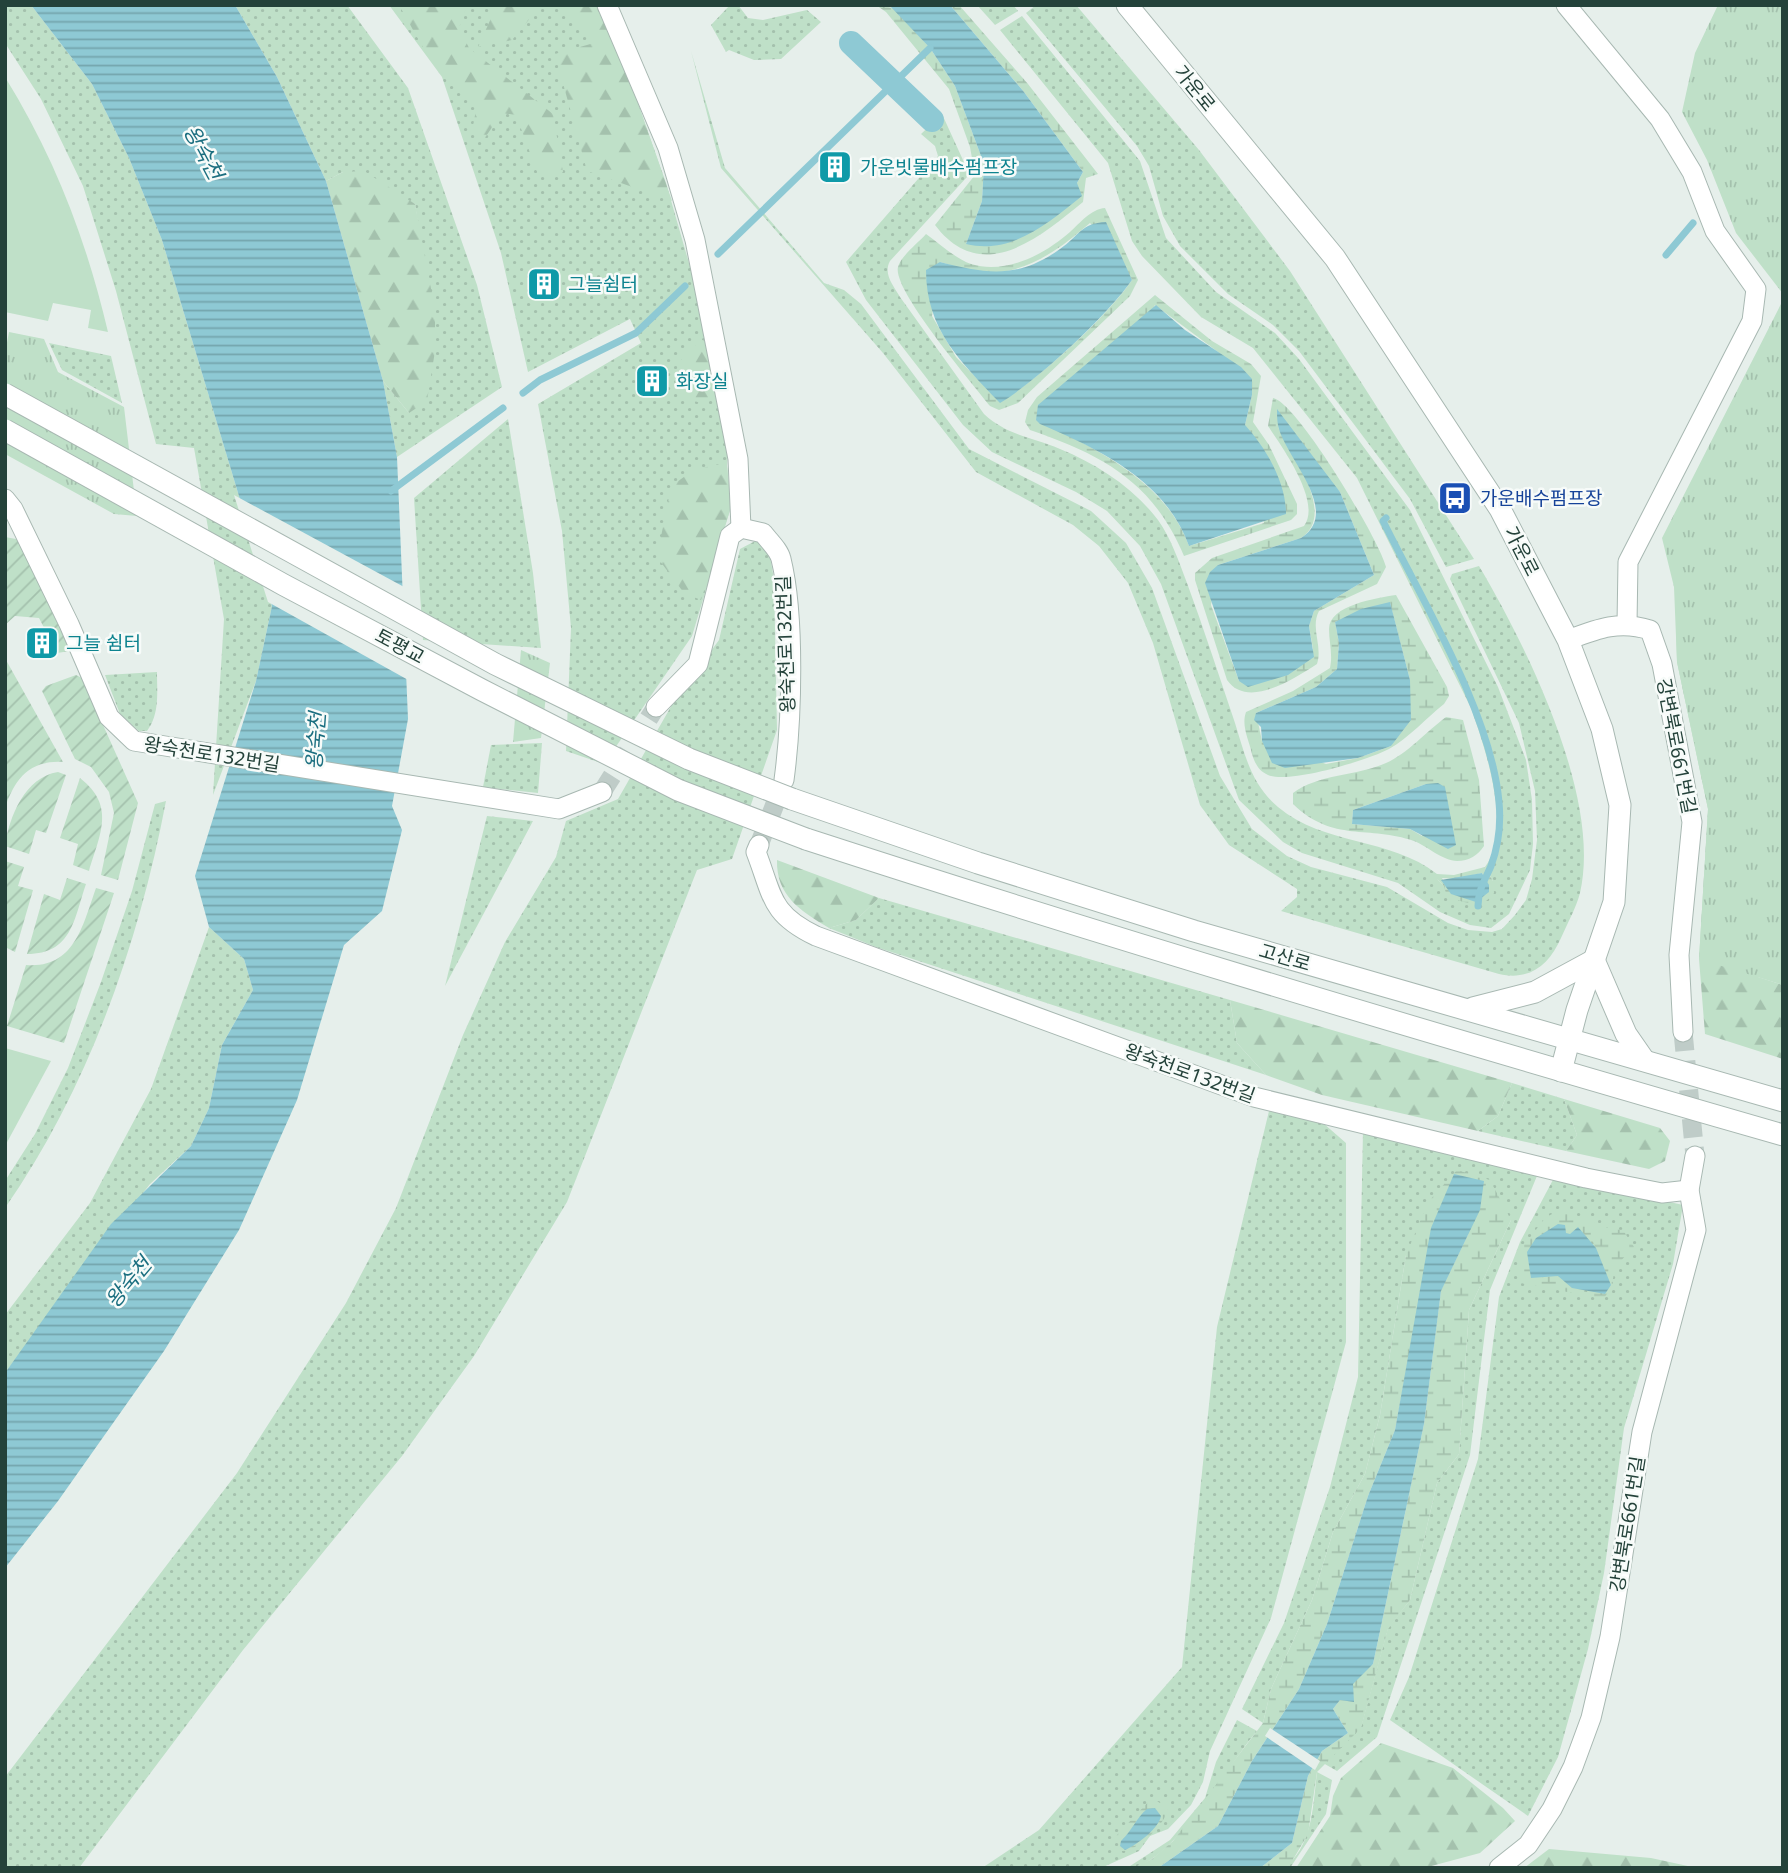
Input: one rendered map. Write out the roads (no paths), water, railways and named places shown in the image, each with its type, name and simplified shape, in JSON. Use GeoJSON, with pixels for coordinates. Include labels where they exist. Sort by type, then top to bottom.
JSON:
{"type":"FeatureCollection","features":[{"type":"Feature","properties":{"kind":"street"},"geometry":{"type":"LineString","coordinates":[[607,5],[668,148],[695,240],[738,459],[741,528],[730,536],[698,664],[656,707]]}},
{"type":"Feature","properties":{"kind":"street","name":"가운로"},"geometry":{"type":"LineString","coordinates":[[1127,5],[1335,258],[1500,509],[1568,640],[1602,729],[1620,805],[1614,902],[1568,1040],[1561,1071]]}},
{"type":"Feature","properties":{"kind":"street"},"geometry":{"type":"LineString","coordinates":[[1566,5],[1660,119],[1692,172],[1715,231],[1756,289],[1752,321],[1628,562],[1627,624],[1607,625],[1568,640]]}},
{"type":"Feature","properties":{"kind":"street","name":"토평교"},"geometry":{"type":"LineString","coordinates":[[5,394],[495,664],[689,760],[788,789]]}},
{"type":"Feature","properties":{"kind":"street","name":"토평교"},"geometry":{"type":"LineString","coordinates":[[5,429],[272,578],[482,690],[678,790],[806,839]]}},
{"type":"Feature","properties":{"kind":"street","name":"왕숙천로132번길"},"geometry":{"type":"LineString","coordinates":[[5,499],[13,509],[69,624],[109,717],[134,741],[559,810],[602,792]]}},
{"type":"Feature","properties":{"kind":"street","name":"왕숙천로132번길"},"geometry":{"type":"LineString","coordinates":[[741,528],[764,533],[781,557],[787,620],[788,789]]}},
{"type":"Feature","properties":{"kind":"street","name":"강변북로661번길"},"geometry":{"type":"LineString","coordinates":[[1627,624],[1650,631],[1662,664],[1692,822],[1679,955],[1684,1032]]}},
{"type":"Feature","properties":{"kind":"street","name":"고산로"},"geometry":{"type":"LineString","coordinates":[[788,789],[978,863],[1194,931],[1469,1008],[1568,1040],[1783,1101]]}},
{"type":"Feature","properties":{"kind":"street","name":"고산로"},"geometry":{"type":"LineString","coordinates":[[806,839],[970,892],[1561,1071],[1783,1135]]}},
{"type":"Feature","properties":{"kind":"street","name":"왕숙천로132번길"},"geometry":{"type":"LineString","coordinates":[[759,845],[756,852],[779,911],[790,924],[816,936],[1254,1097],[1586,1178],[1662,1193],[1689,1190]]}},
{"type":"Feature","properties":{"kind":"street"},"geometry":{"type":"LineString","coordinates":[[1469,1008],[1535,992],[1594,961],[1626,1034],[1644,1060]]}},
{"type":"Feature","properties":{"kind":"street","name":"강변북로661번길"},"geometry":{"type":"LineString","coordinates":[[1499,1868],[1528,1845],[1552,1810],[1573,1767],[1591,1718],[1610,1637],[1642,1432],[1696,1230],[1689,1190],[1695,1156]]}},
{"type":"Feature","properties":{"kind":"water","name":"왕숙천"},"geometry":{"type":"Polygon","coordinates":[[[31,5],[235,5],[277,77],[326,181],[383,381],[397,457],[408,719],[392,806],[402,830],[382,911],[344,945],[297,1100],[239,1230],[164,1351],[58,1501],[5,1568],[5,1373],[111,1224],[191,1146],[209,1108],[222,1045],[253,990],[244,959],[209,927],[195,876],[256,681],[272,606],[162,240],[129,158],[92,84],[31,5]]]}},
{"type":"Feature","properties":{"kind":"water"},"geometry":{"type":"Polygon","coordinates":[[[889,5],[950,5],[1024,92],[1083,172],[1077,183],[1082,196],[1042,226],[1014,241],[983,246],[966,244],[982,201],[984,164],[955,86],[930,48],[889,5]]]}},
{"type":"Feature","properties":{"kind":"water"},"geometry":{"type":"Polygon","coordinates":[[[1106,222],[1132,280],[1121,295],[1070,347],[1033,380],[1000,403],[959,359],[939,328],[932,310],[926,270],[940,262],[988,271],[1016,269],[1045,259],[1085,228],[1106,222]]]}},
{"type":"Feature","properties":{"kind":"water"},"geometry":{"type":"Polygon","coordinates":[[[1156,305],[1185,330],[1241,367],[1252,379],[1252,395],[1245,425],[1260,444],[1279,478],[1286,514],[1189,546],[1178,523],[1147,485],[1107,456],[1036,420],[1038,405],[1156,305]]]}},
{"type":"Feature","properties":{"kind":"water"},"geometry":{"type":"Polygon","coordinates":[[[1277,409],[1340,492],[1374,575],[1314,611],[1309,626],[1314,657],[1288,675],[1248,687],[1239,681],[1205,583],[1210,572],[1218,565],[1301,538],[1312,527],[1316,513],[1314,499],[1308,483],[1282,438],[1277,409]]]}},
{"type":"Feature","properties":{"kind":"water"},"geometry":{"type":"Polygon","coordinates":[[[1390,602],[1410,680],[1411,720],[1391,746],[1358,758],[1285,768],[1272,763],[1262,741],[1261,727],[1254,720],[1256,713],[1316,687],[1337,669],[1339,643],[1335,622],[1361,609],[1390,602]]]}},
{"type":"Feature","properties":{"kind":"water"},"geometry":{"type":"Polygon","coordinates":[[[1438,783],[1445,787],[1456,845],[1448,849],[1410,829],[1352,824],[1353,810],[1426,784],[1438,783]]]}},
{"type":"Feature","properties":{"kind":"water"},"geometry":{"type":"Polygon","coordinates":[[[1482,873],[1489,885],[1489,892],[1476,902],[1451,894],[1441,880],[1482,873]]]}},
{"type":"Feature","properties":{"kind":"water"},"geometry":{"type":"Polygon","coordinates":[[[1454,1174],[1484,1181],[1480,1210],[1441,1291],[1424,1424],[1373,1664],[1353,1684],[1354,1702],[1340,1700],[1333,1709],[1348,1733],[1322,1751],[1308,1776],[1292,1843],[1260,1868],[1158,1868],[1218,1826],[1252,1761],[1299,1689],[1327,1624],[1368,1496],[1395,1430],[1431,1228],[1454,1174]]]}},
{"type":"Feature","properties":{"kind":"water"},"geometry":{"type":"Polygon","coordinates":[[[1558,1224],[1565,1225],[1566,1233],[1570,1234],[1578,1227],[1596,1248],[1611,1285],[1605,1294],[1572,1288],[1558,1276],[1531,1278],[1527,1252],[1536,1238],[1558,1224]]]}},
{"type":"Feature","properties":{"kind":"water"},"geometry":{"type":"Polygon","coordinates":[[[1155,1808],[1161,1816],[1152,1831],[1125,1850],[1120,1846],[1143,1813],[1147,1809],[1155,1808]]]}},
{"type":"Feature","properties":{"kind":"waterway"},"geometry":{"type":"LineString","coordinates":[[851,43],[932,120]]}},
{"type":"Feature","properties":{"kind":"waterway"},"geometry":{"type":"LineString","coordinates":[[718,254],[930,48]]}},
{"type":"Feature","properties":{"kind":"waterway"},"geometry":{"type":"LineString","coordinates":[[1666,255],[1693,223]]}},
{"type":"Feature","properties":{"kind":"waterway"},"geometry":{"type":"LineString","coordinates":[[523,393],[540,380],[636,333],[685,286]]}},
{"type":"Feature","properties":{"kind":"waterway"},"geometry":{"type":"LineString","coordinates":[[391,491],[503,408]]}},
{"type":"Feature","properties":{"kind":"waterway"},"geometry":{"type":"LineString","coordinates":[[1386,518],[1383,521],[1469,695],[1493,768],[1500,818],[1493,859],[1478,906]]}},
{"type":"Feature","properties":{"kind":"tunnel"},"geometry":{"type":"LineString","coordinates":[[602,792],[656,707]]}},
{"type":"Feature","properties":{"kind":"tunnel"},"geometry":{"type":"LineString","coordinates":[[759,845],[784,781]]}},
{"type":"Feature","properties":{"kind":"tunnel"},"geometry":{"type":"LineString","coordinates":[[1683,1032],[1695,1156]]}},
{"type":"Feature","properties":{"kind":"place","name":"가운빗물배수펌프장"},"geometry":{"type":"Point","coordinates":[835,167]}},
{"type":"Feature","properties":{"kind":"place","name":"그늘쉼터"},"geometry":{"type":"Point","coordinates":[544,284]}},
{"type":"Feature","properties":{"kind":"place","name":"화장실"},"geometry":{"type":"Point","coordinates":[652,381]}},
{"type":"Feature","properties":{"kind":"place","name":"가운배수펌프장"},"geometry":{"type":"Point","coordinates":[1455,498]}},
{"type":"Feature","properties":{"kind":"place","name":"그늘 쉼터"},"geometry":{"type":"Point","coordinates":[42,643]}}]}
